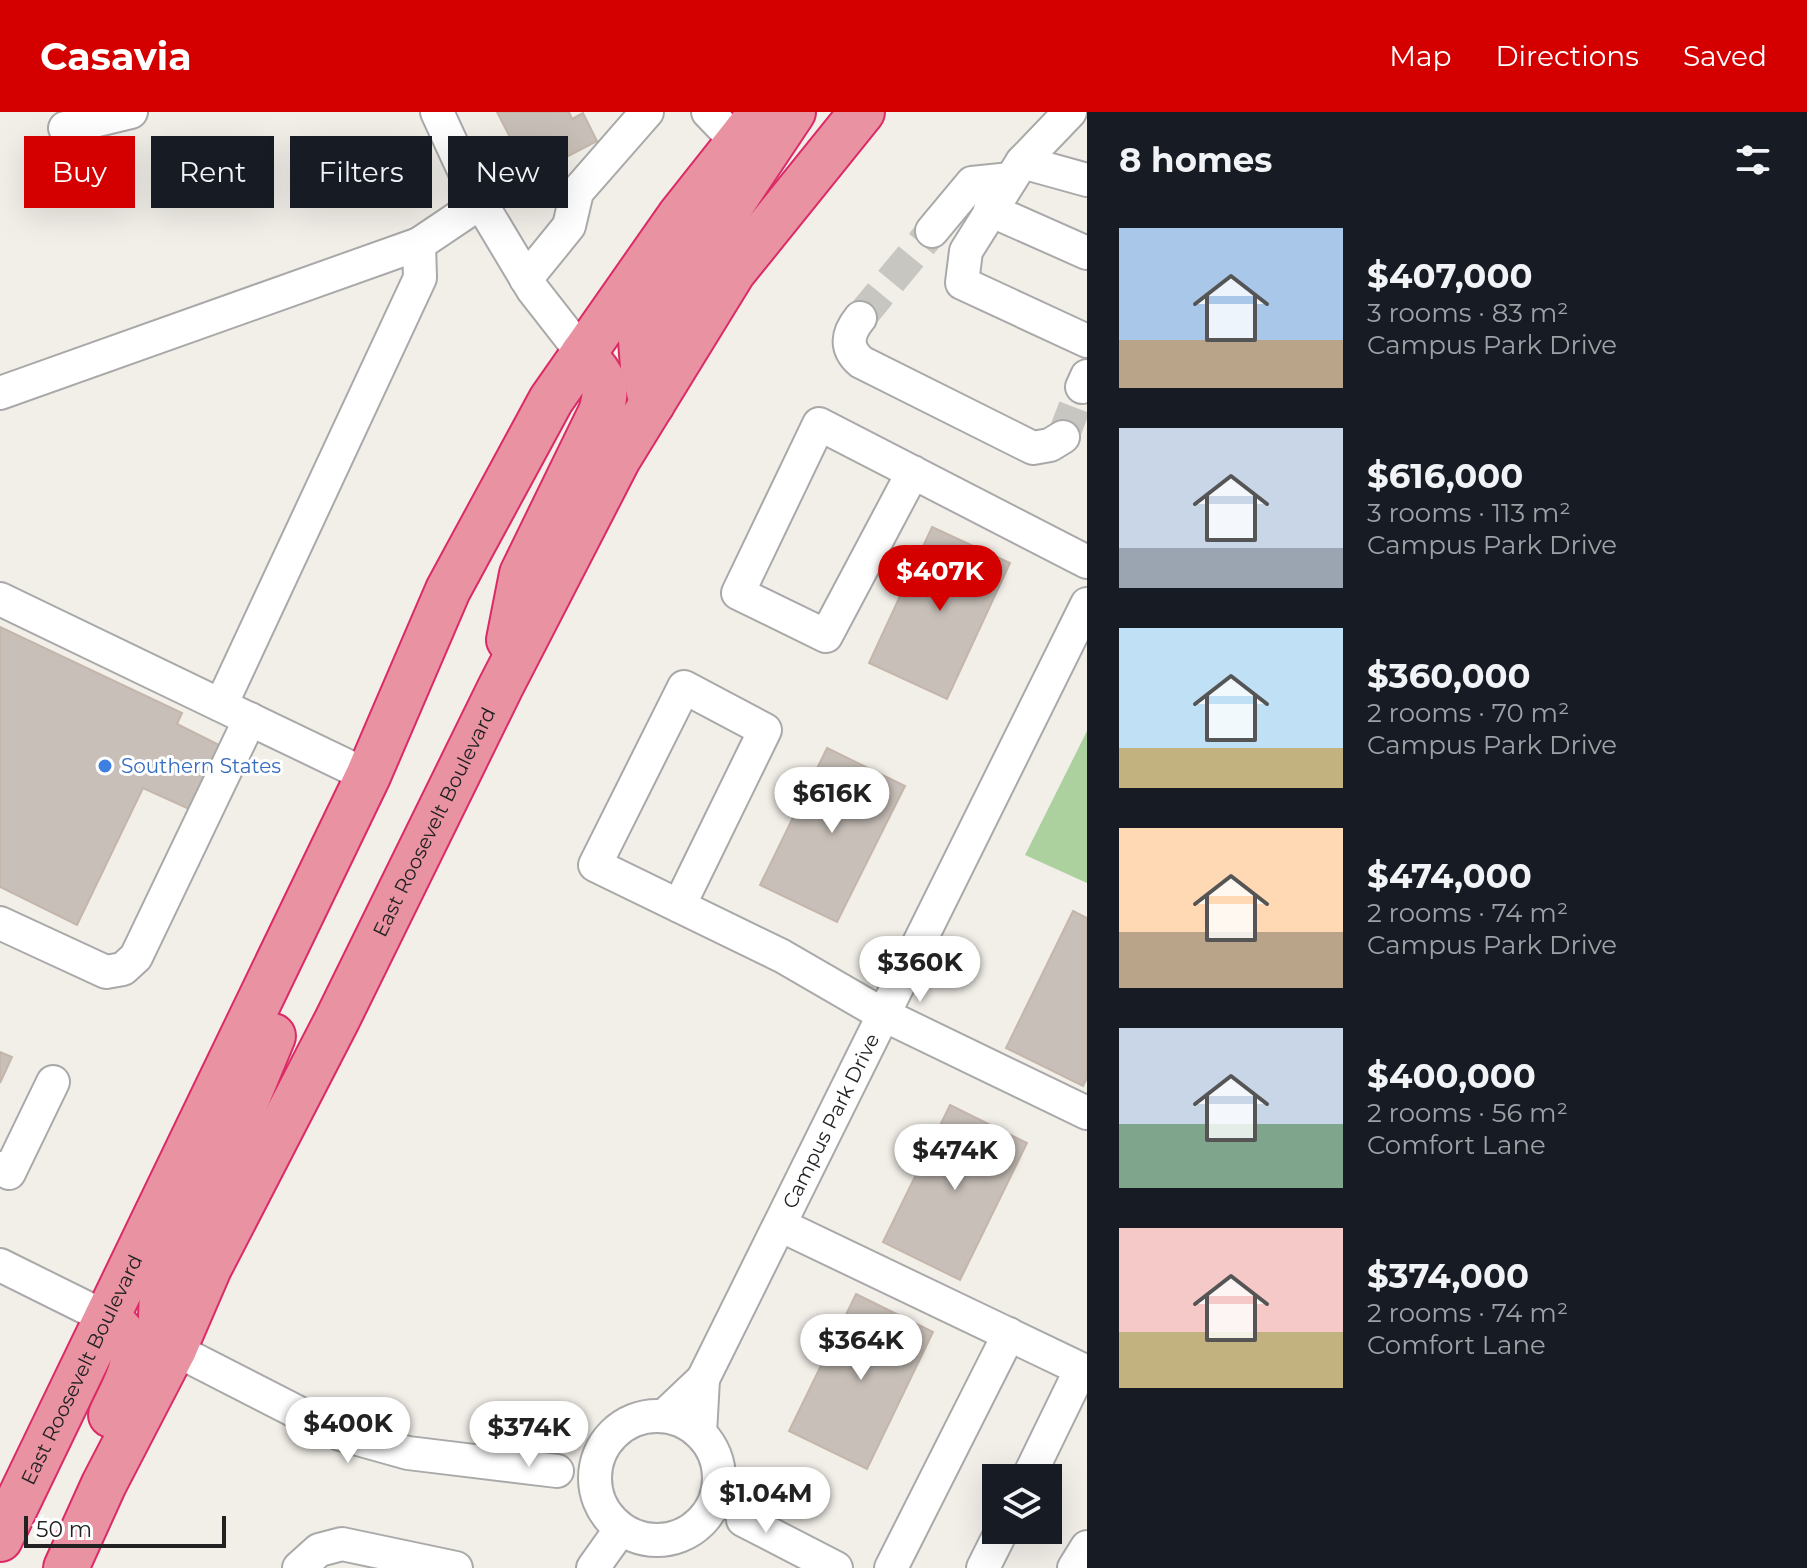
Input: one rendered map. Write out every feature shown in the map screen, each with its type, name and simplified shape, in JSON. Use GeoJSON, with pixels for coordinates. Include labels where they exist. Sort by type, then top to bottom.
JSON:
{"type":"FeatureCollection","features":[{"type":"Feature","properties":{"kind":"highway"},"geometry":{"type":"LineString","coordinates":[[652,404],[643,367],[641,340],[753,140],[793,112]]}},
{"type":"Feature","properties":{"kind":"highway","name":"East Roosevelt Boulevard"},"geometry":{"type":"LineString","coordinates":[[66,1568],[104,1484],[174,1349],[209,1268],[618,459],[733,272],[862,112]]}},
{"type":"Feature","properties":{"kind":"highway","name":"East Roosevelt Boulevard"},"geometry":{"type":"LineString","coordinates":[[0,1539],[368,776],[448,590],[551,400],[679,217],[753,140]]}},
{"type":"Feature","properties":{"kind":"highway"},"geometry":{"type":"LineString","coordinates":[[501,686],[522,574],[601,412],[606,394],[602,376],[583,354]]}},
{"type":"Feature","properties":{"kind":"highway"},"geometry":{"type":"LineString","coordinates":[[174,1349],[161,1317],[162,1291],[197,1220],[271,1041],[298,963],[316,880]]}},
{"type":"Feature","properties":{"kind":"highway"},"geometry":{"type":"LineString","coordinates":[[44,1568],[133,1365],[132,1348],[127,1338],[107,1318]]}},
{"type":"Feature","properties":{"kind":"street"},"geometry":{"type":"LineString","coordinates":[[65,128],[131,112]]}},
{"type":"Feature","properties":{"kind":"street"},"geometry":{"type":"LineString","coordinates":[[437,112],[448,136]]}},
{"type":"Feature","properties":{"kind":"street"},"geometry":{"type":"LineString","coordinates":[[708,112],[753,140]]}},
{"type":"Feature","properties":{"kind":"street"},"geometry":{"type":"LineString","coordinates":[[1070,112],[1017,170],[990,210],[966,251],[962,283],[1087,341]]}},
{"type":"Feature","properties":{"kind":"street"},"geometry":{"type":"LineString","coordinates":[[526,279],[569,226],[577,192],[630,119]]}},
{"type":"Feature","properties":{"kind":"street"},"geometry":{"type":"LineString","coordinates":[[932,231],[972,183],[1017,170],[1087,180]]}},
{"type":"Feature","properties":{"kind":"street"},"geometry":{"type":"LineString","coordinates":[[0,393],[419,244],[473,208]]}},
{"type":"Feature","properties":{"kind":"street"},"geometry":{"type":"LineString","coordinates":[[483,208],[526,279],[583,354]]}},
{"type":"Feature","properties":{"kind":"street"},"geometry":{"type":"LineString","coordinates":[[990,210],[1087,253]]}},
{"type":"Feature","properties":{"kind":"street"},"geometry":{"type":"LineString","coordinates":[[221,705],[420,278],[419,244]]}},
{"type":"Feature","properties":{"kind":"street"},"geometry":{"type":"LineString","coordinates":[[860,318],[851,329],[849,343],[852,354],[861,362],[1033,448],[1050,445],[1063,437]]}},
{"type":"Feature","properties":{"kind":"street"},"geometry":{"type":"LineString","coordinates":[[913,472],[826,636],[738,593],[819,424],[913,472],[1087,562]]}},
{"type":"Feature","properties":{"kind":"street"},"geometry":{"type":"LineString","coordinates":[[0,599],[368,776]]}},
{"type":"Feature","properties":{"kind":"street","name":"Campus Park Drive"},"geometry":{"type":"LineString","coordinates":[[664,1416],[703,1379],[1087,604]]}},
{"type":"Feature","properties":{"kind":"street"},"geometry":{"type":"LineString","coordinates":[[679,906],[765,730],[684,687],[595,865],[679,906],[782,956],[884,1015],[1087,1113]]}},
{"type":"Feature","properties":{"kind":"street"},"geometry":{"type":"LineString","coordinates":[[0,923],[106,972],[123,969],[136,957],[250,719]]}},
{"type":"Feature","properties":{"kind":"street"},"geometry":{"type":"LineString","coordinates":[[0,1168],[9,1173],[53,1082]]}},
{"type":"Feature","properties":{"kind":"street"},"geometry":{"type":"LineString","coordinates":[[780,1225],[1081,1369],[1035,1464]]}},
{"type":"Feature","properties":{"kind":"street"},"geometry":{"type":"LineString","coordinates":[[0,1265],[107,1318]]}},
{"type":"Feature","properties":{"kind":"street"},"geometry":{"type":"LineString","coordinates":[[891,1568],[1009,1334]]}},
{"type":"Feature","properties":{"kind":"street"},"geometry":{"type":"LineString","coordinates":[[174,1349],[340,1434],[408,1453],[557,1471],[597,1497]]}},
{"type":"Feature","properties":{"kind":"street","name":"Campus Park Drive"},"geometry":{"type":"LineString","coordinates":[[700,1433],[703,1379]]}},
{"type":"Feature","properties":{"kind":"street"},"geometry":{"type":"LineString","coordinates":[[664,1416],[683,1421],[700,1433],[713,1450],[719,1469],[718,1490],[711,1510],[691,1530],[660,1541],[639,1538],[620,1530],[606,1515],[597,1497],[594,1476],[598,1456],[608,1438],[624,1425],[643,1417],[664,1416]]}},
{"type":"Feature","properties":{"kind":"street"},"geometry":{"type":"LineString","coordinates":[[557,1471],[598,1456]]}},
{"type":"Feature","properties":{"kind":"street"},"geometry":{"type":"LineString","coordinates":[[718,1490],[743,1520],[836,1568]]}},
{"type":"Feature","properties":{"kind":"street"},"geometry":{"type":"LineString","coordinates":[[691,1530],[743,1520]]}},
{"type":"Feature","properties":{"kind":"street"},"geometry":{"type":"LineString","coordinates":[[593,1568],[620,1530]]}},
{"type":"Feature","properties":{"kind":"street"},"geometry":{"type":"LineString","coordinates":[[299,1568],[319,1550],[342,1544],[456,1568]]}},
{"type":"Feature","properties":{"kind":"street"},"geometry":{"type":"LineString","coordinates":[[983,1568],[995,1544]]}},
{"type":"Feature","properties":{"kind":"street"},"geometry":{"type":"LineString","coordinates":[[1074,1568],[1087,1547]]}},
{"type":"Feature","properties":{"kind":"green space"},"geometry":{"type":"Polygon","coordinates":[[[1087,731],[1087,883],[1025,855],[1087,731]]]}},
{"type":"Feature","properties":{"kind":"building"},"geometry":{"type":"Polygon","coordinates":[[[497,112],[569,112],[572,119],[583,113],[597,141],[568,156],[568,136],[509,136],[497,112]]]}},
{"type":"Feature","properties":{"kind":"building"},"geometry":{"type":"Polygon","coordinates":[[[932,527],[1010,563],[947,699],[869,663],[932,527]]]}},
{"type":"Feature","properties":{"kind":"building","name":"Southern States"},"geometry":{"type":"Polygon","coordinates":[[[0,627],[182,713],[177,724],[219,745],[189,809],[143,788],[77,925],[0,887],[0,627]]]}},
{"type":"Feature","properties":{"kind":"building"},"geometry":{"type":"Polygon","coordinates":[[[827,748],[905,786],[837,922],[760,885],[827,748]]]}},
{"type":"Feature","properties":{"kind":"building"},"geometry":{"type":"Polygon","coordinates":[[[1073,911],[1087,918],[1087,1078],[1083,1086],[1006,1048],[1073,911]]]}},
{"type":"Feature","properties":{"kind":"building"},"geometry":{"type":"Polygon","coordinates":[[[0,1052],[12,1057],[0,1083],[0,1052]]]}},
{"type":"Feature","properties":{"kind":"building"},"geometry":{"type":"Polygon","coordinates":[[[950,1105],[1027,1143],[960,1280],[883,1242],[950,1105]]]}},
{"type":"Feature","properties":{"kind":"building"},"geometry":{"type":"Polygon","coordinates":[[[856,1294],[933,1332],[867,1469],[789,1431],[856,1294]]]}},
{"type":"Feature","properties":{"kind":"tunnel"},"geometry":{"type":"LineString","coordinates":[[860,318],[932,231]]}},
{"type":"Feature","properties":{"kind":"tunnel"},"geometry":{"type":"LineString","coordinates":[[1063,437],[1082,387]]}},
{"type":"Feature","properties":{"kind":"place","name":"Southern States"},"geometry":{"type":"Point","coordinates":[105,766]}}]}
